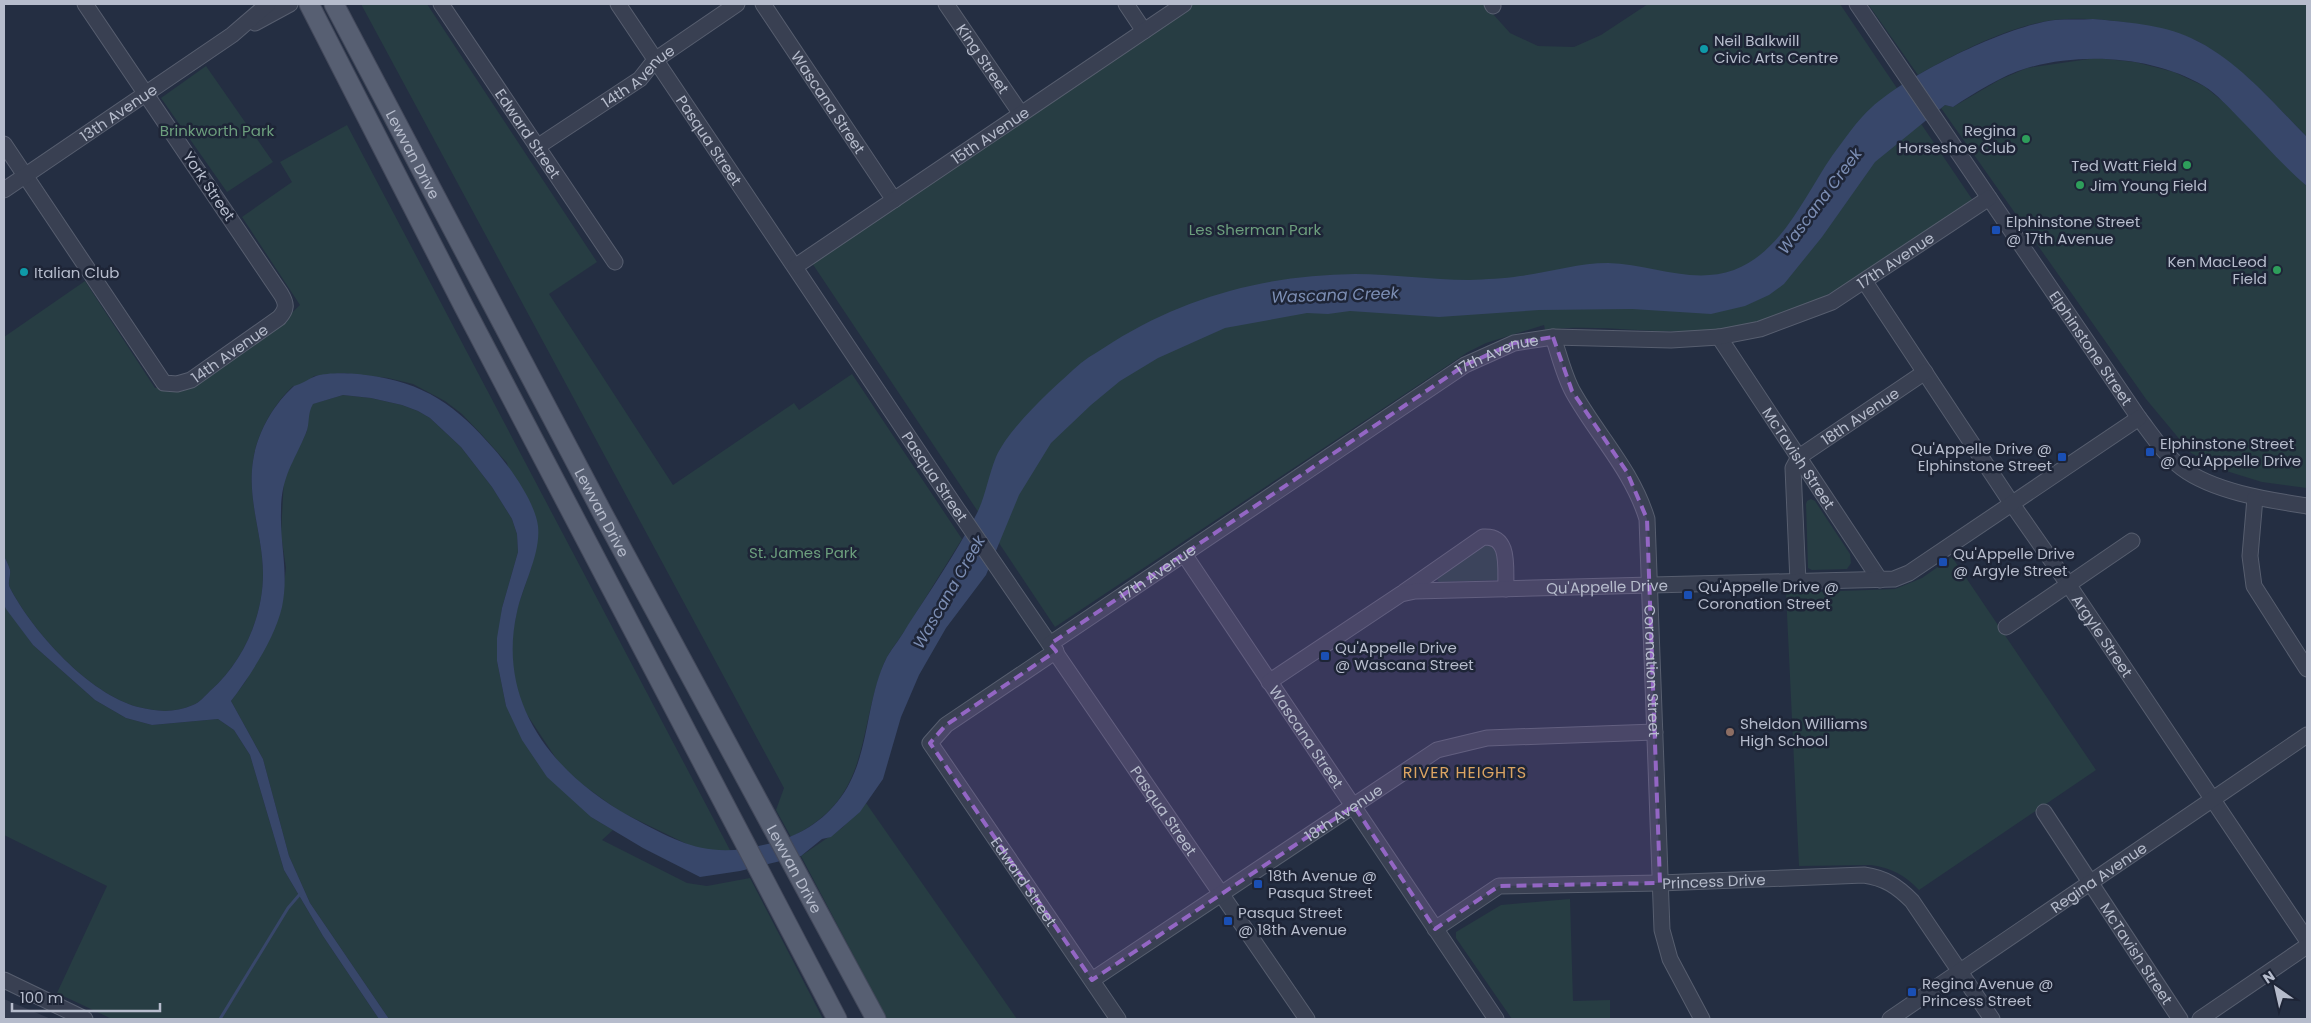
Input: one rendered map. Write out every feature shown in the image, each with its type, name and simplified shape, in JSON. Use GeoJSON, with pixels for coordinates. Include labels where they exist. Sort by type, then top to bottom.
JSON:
{"type":"FeatureCollection","features":[{"type":"Feature","properties":{"kind":"main road","name":"Lewvan Drive"},"geometry":{"type":"LineString","coordinates":[[310,4],[463,305],[837,1019]]}},
{"type":"Feature","properties":{"kind":"main road","name":"Lewvan Drive"},"geometry":{"type":"LineString","coordinates":[[334,4],[593,497],[876,1019]]}},
{"type":"Feature","properties":{"kind":"street","name":"York Street"},"geometry":{"type":"LineString","coordinates":[[85,4],[281,294]]}},
{"type":"Feature","properties":{"kind":"street","name":"13th Avenue"},"geometry":{"type":"LineString","coordinates":[[232,35],[267,4]]}},
{"type":"Feature","properties":{"kind":"street","name":"13th Avenue"},"geometry":{"type":"LineString","coordinates":[[4,190],[232,35],[290,4]]}},
{"type":"Feature","properties":{"kind":"street","name":"Edward Street"},"geometry":{"type":"LineString","coordinates":[[441,4],[615,262]]}},
{"type":"Feature","properties":{"kind":"street","name":"Pasqua Street"},"geometry":{"type":"LineString","coordinates":[[618,4],[796,266],[1004,579],[1053,647],[1307,1019]]}},
{"type":"Feature","properties":{"kind":"street","name":"14th Avenue"},"geometry":{"type":"LineString","coordinates":[[537,147],[640,79],[655,60],[738,4]]}},
{"type":"Feature","properties":{"kind":"street","name":"Wascana Street"},"geometry":{"type":"LineString","coordinates":[[763,4],[894,200]]}},
{"type":"Feature","properties":{"kind":"street","name":"King Street"},"geometry":{"type":"LineString","coordinates":[[946,4],[1021,114]]}},
{"type":"Feature","properties":{"kind":"street"},"geometry":{"type":"LineString","coordinates":[[1126,4],[1144,31]]}},
{"type":"Feature","properties":{"kind":"street","name":"15th Avenue"},"geometry":{"type":"LineString","coordinates":[[796,266],[1184,4]]}},
{"type":"Feature","properties":{"kind":"street","name":"Elphinstone Street"},"geometry":{"type":"LineString","coordinates":[[1857,4],[2139,418],[2182,468],[2199,477],[2255,498],[2307,506]]}},
{"type":"Feature","properties":{"kind":"street"},"geometry":{"type":"LineString","coordinates":[[4,144],[25,175]]}},
{"type":"Feature","properties":{"kind":"street","name":"14th Avenue"},"geometry":{"type":"LineString","coordinates":[[25,175],[164,383],[177,384],[191,380],[280,318],[285,311],[286,304],[281,294]]}},
{"type":"Feature","properties":{"kind":"street","name":"17th Avenue"},"geometry":{"type":"LineString","coordinates":[[930,743],[946,725],[1184,554],[1465,365],[1514,344],[1553,337],[1671,340],[1719,337],[1760,329],[1832,302],[1990,198]]}},
{"type":"Feature","properties":{"kind":"street","name":"Argyle Street"},"geometry":{"type":"LineString","coordinates":[[1865,282],[2012,504],[2068,584],[2307,940]]}},
{"type":"Feature","properties":{"kind":"street","name":"Coronation Street"},"geometry":{"type":"LineString","coordinates":[[1553,337],[1572,391],[1627,472],[1642,500],[1647,519],[1662,930],[1670,959],[1702,1019]]}},
{"type":"Feature","properties":{"kind":"street","name":"McTavish Street"},"geometry":{"type":"LineString","coordinates":[[1719,337],[1880,580]]}},
{"type":"Feature","properties":{"kind":"street","name":"18th Avenue"},"geometry":{"type":"LineString","coordinates":[[1799,457],[1925,372]]}},
{"type":"Feature","properties":{"kind":"street","name":"Qu'Appelle Drive"},"geometry":{"type":"LineString","coordinates":[[1401,594],[1415,591],[1894,579],[1909,573],[2139,418]]}},
{"type":"Feature","properties":{"kind":"street"},"geometry":{"type":"LineString","coordinates":[[1798,582],[1793,468],[1799,457]]}},
{"type":"Feature","properties":{"kind":"street"},"geometry":{"type":"LineString","coordinates":[[2255,498],[2250,556],[2254,586],[2307,669]]}},
{"type":"Feature","properties":{"kind":"street","name":"Qu'Appelle Drive"},"geometry":{"type":"LineString","coordinates":[[1269,682],[1483,537],[1492,536],[1500,542],[1505,550],[1506,589]]}},
{"type":"Feature","properties":{"kind":"street"},"geometry":{"type":"LineString","coordinates":[[2006,628],[2132,541]]}},
{"type":"Feature","properties":{"kind":"street","name":"Wascana Street"},"geometry":{"type":"LineString","coordinates":[[1184,554],[1496,1019]]}},
{"type":"Feature","properties":{"kind":"street","name":"18th Avenue"},"geometry":{"type":"LineString","coordinates":[[1092,980],[1437,750],[1487,738],[1655,732]]}},
{"type":"Feature","properties":{"kind":"street","name":"Regina Avenue"},"geometry":{"type":"LineString","coordinates":[[1890,1019],[2307,735]]}},
{"type":"Feature","properties":{"kind":"street","name":"Edward Street"},"geometry":{"type":"LineString","coordinates":[[930,743],[1118,1019]]}},
{"type":"Feature","properties":{"kind":"street","name":"McTavish Street"},"geometry":{"type":"LineString","coordinates":[[2044,812],[2092,882],[2172,1017]]}},
{"type":"Feature","properties":{"kind":"street","name":"Princess Drive"},"geometry":{"type":"LineString","coordinates":[[1435,929],[1499,886],[1660,883],[1864,875],[1881,877],[1899,887],[1912,901],[1992,1019]]}},
{"type":"Feature","properties":{"kind":"street"},"geometry":{"type":"LineString","coordinates":[[2200,1019],[2307,946]]}},
{"type":"Feature","properties":{"kind":"street"},"geometry":{"type":"LineString","coordinates":[[4,980],[83,1019]]}},
{"type":"Feature","properties":{"kind":"highlighted area"},"geometry":{"type":"Polygon","coordinates":[[[1553,337],[1572,391],[1627,472],[1647,519],[1660,883],[1499,886],[1435,929],[1354,806],[1092,980],[930,743],[946,725],[1056,651],[1050,644],[1465,365],[1514,343],[1553,337]]]}},
{"type":"Feature","properties":{"kind":"shaded area"},"geometry":{"type":"Polygon","coordinates":[[[4,999],[51,1019],[4,1019],[4,999]]]}},
{"type":"Feature","properties":{"kind":"green space","name":"St. James Park"},"geometry":{"type":"Polygon","coordinates":[[[361,4],[427,4],[597,262],[549,294],[673,485],[794,403],[799,410],[852,374],[962,539],[885,661],[876,687],[858,761],[849,783],[836,803],[817,821],[791,837],[776,810],[784,788],[361,4]]]}},
{"type":"Feature","properties":{"kind":"green space","name":"Les Sherman Park"},"geometry":{"type":"Polygon","coordinates":[[[1193,4],[1484,4],[1510,33],[1538,46],[1574,47],[1601,35],[1648,4],[1840,4],[1974,202],[1852,282],[1786,313],[1751,324],[1715,330],[1672,332],[1588,328],[1545,330],[1544,325],[1486,343],[1468,352],[1055,627],[812,263],[1193,4]]]}},
{"type":"Feature","properties":{"kind":"green space"},"geometry":{"type":"Polygon","coordinates":[[[1868,4],[2307,4],[2307,137],[2262,91],[2225,59],[2205,45],[2182,35],[2113,21],[2090,19],[2054,20],[2001,34],[1949,58],[1918,75],[1868,4]]]}},
{"type":"Feature","properties":{"kind":"green space"},"geometry":{"type":"Polygon","coordinates":[[[2096,58],[2135,62],[2174,72],[2204,86],[2226,104],[2307,186],[2307,488],[2262,482],[2223,470],[2191,453],[2146,399],[1941,108],[1945,105],[1953,107],[1999,80],[2027,68],[2096,58]]]}},
{"type":"Feature","properties":{"kind":"green space","name":"Brinkworth Park"},"geometry":{"type":"Polygon","coordinates":[[[206,66],[273,162],[227,192],[161,98],[206,66]]]}},
{"type":"Feature","properties":{"kind":"green space"},"geometry":{"type":"Polygon","coordinates":[[[347,125],[731,852],[697,849],[619,811],[579,782],[559,763],[526,713],[517,692],[512,670],[511,641],[518,606],[532,565],[507,463],[462,414],[445,401],[413,384],[388,378],[343,373],[314,376],[301,387],[293,386],[279,402],[262,430],[253,461],[252,490],[261,546],[263,574],[262,590],[255,622],[249,638],[232,667],[195,704],[186,708],[166,711],[152,710],[119,700],[101,689],[82,675],[48,642],[20,605],[10,588],[10,570],[4,556],[4,337],[85,281],[155,388],[189,388],[268,336],[300,305],[242,217],[292,182],[280,162],[347,125]]]}},
{"type":"Feature","properties":{"kind":"green space"},"geometry":{"type":"Polygon","coordinates":[[[343,395],[371,398],[402,405],[430,418],[461,447],[492,487],[512,519],[517,534],[518,552],[502,608],[497,661],[506,706],[591,817],[613,830],[602,840],[687,883],[707,886],[750,878],[823,1019],[389,1019],[310,903],[289,856],[263,759],[231,701],[245,682],[267,642],[281,608],[286,568],[281,534],[284,478],[307,431],[308,413],[312,404],[343,395]]]}},
{"type":"Feature","properties":{"kind":"green space"},"geometry":{"type":"Polygon","coordinates":[[[1811,499],[1815,501],[1850,554],[1851,563],[1847,569],[1812,570],[1808,568],[1806,504],[1811,499]]]}},
{"type":"Feature","properties":{"kind":"green space"},"geometry":{"type":"Polygon","coordinates":[[[1486,543],[1497,553],[1500,562],[1501,578],[1497,580],[1439,582],[1436,578],[1486,543]]]}},
{"type":"Feature","properties":{"kind":"green space"},"geometry":{"type":"Polygon","coordinates":[[[1952,557],[2096,770],[1919,890],[1903,876],[1878,866],[1799,866],[1786,593],[1895,589],[1922,578],[1952,557]]]}},
{"type":"Feature","properties":{"kind":"green space"},"geometry":{"type":"Polygon","coordinates":[[[4,605],[33,645],[95,700],[126,718],[152,725],[218,719],[234,730],[250,755],[284,870],[323,936],[379,1019],[112,1019],[57,993],[107,886],[4,835],[4,605]]]}},
{"type":"Feature","properties":{"kind":"green space"},"geometry":{"type":"Polygon","coordinates":[[[866,803],[1017,1019],[887,1019],[801,856],[842,828],[866,803]]]}},
{"type":"Feature","properties":{"kind":"green space"},"geometry":{"type":"Polygon","coordinates":[[[1570,899],[1573,1001],[1610,1000],[1610,1019],[1512,1019],[1456,938],[1456,932],[1501,905],[1570,899]]]}},
{"type":"Feature","properties":{"kind":"water","name":"Wascana Creek"},"geometry":{"type":"Polygon","coordinates":[[[2093,19],[2143,24],[2179,33],[2224,57],[2253,82],[2307,137],[2307,186],[2281,162],[2223,101],[2204,86],[2163,68],[2140,63],[2094,59],[2071,60],[2017,71],[1989,85],[1953,107],[1945,105],[1875,162],[1822,237],[1784,284],[1769,295],[1745,306],[1711,314],[1632,309],[1539,310],[1439,317],[1350,311],[1328,314],[1307,313],[1225,328],[1158,358],[1120,381],[1091,405],[1051,443],[1019,495],[986,575],[946,628],[919,675],[901,717],[883,779],[860,812],[831,837],[822,839],[801,856],[740,871],[700,877],[643,848],[591,817],[547,777],[522,740],[506,706],[497,661],[497,638],[502,608],[518,552],[517,534],[512,519],[492,487],[461,447],[430,418],[402,405],[371,398],[343,395],[313,404],[307,430],[285,480],[283,489],[281,524],[285,583],[279,619],[268,644],[254,668],[231,701],[263,759],[289,856],[310,903],[389,1019],[379,1019],[323,936],[284,870],[250,755],[234,730],[218,719],[152,725],[126,718],[95,700],[33,645],[4,605],[4,556],[10,570],[9,586],[20,605],[48,642],[82,675],[119,700],[138,707],[166,711],[186,708],[195,704],[232,667],[249,638],[255,622],[262,590],[263,574],[261,546],[252,490],[252,475],[258,440],[267,420],[279,402],[294,386],[313,377],[341,373],[361,374],[405,383],[438,398],[467,420],[507,465],[521,485],[532,506],[538,526],[538,537],[534,558],[517,612],[513,645],[515,677],[524,706],[537,733],[556,758],[578,780],[603,800],[631,817],[679,841],[694,846],[726,850],[744,849],[785,839],[814,824],[830,810],[849,785],[862,749],[874,693],[887,657],[943,572],[975,517],[996,457],[1003,445],[1022,420],[1059,383],[1085,360],[1113,342],[1170,312],[1229,291],[1260,284],[1323,275],[1355,274],[1469,280],[1514,277],[1586,264],[1608,263],[1687,275],[1718,274],[1734,270],[1751,262],[1779,236],[1851,130],[1866,112],[1888,94],[1909,80],[1959,53],[2011,31],[2055,20],[2093,19]]]}},
{"type":"Feature","properties":{"kind":"waterway"},"geometry":{"type":"LineString","coordinates":[[220,1019],[288,908],[300,894]]}},
{"type":"Feature","properties":{"kind":"place","name":"Neil Balkwill Civic Arts Centre"},"geometry":{"type":"Point","coordinates":[1704,49]}},
{"type":"Feature","properties":{"kind":"place","name":"Regina Horseshoe Club"},"geometry":{"type":"Point","coordinates":[2026,139]}},
{"type":"Feature","properties":{"kind":"place","name":"Ted Watt Field"},"geometry":{"type":"Point","coordinates":[2187,165]}},
{"type":"Feature","properties":{"kind":"place","name":"Jim Young Field"},"geometry":{"type":"Point","coordinates":[2080,185]}},
{"type":"Feature","properties":{"kind":"place","name":"Elphinstone Street @ 17th Avenue"},"geometry":{"type":"Point","coordinates":[1996,230]}},
{"type":"Feature","properties":{"kind":"place","name":"Ken MacLeod Field"},"geometry":{"type":"Point","coordinates":[2277,270]}},
{"type":"Feature","properties":{"kind":"place","name":"Italian Club"},"geometry":{"type":"Point","coordinates":[24,272]}},
{"type":"Feature","properties":{"kind":"place","name":"Elphinstone Street @ Qu'Appelle Drive"},"geometry":{"type":"Point","coordinates":[2150,452]}},
{"type":"Feature","properties":{"kind":"place","name":"Qu'Appelle Drive @ Elphinstone Street"},"geometry":{"type":"Point","coordinates":[2062,457]}},
{"type":"Feature","properties":{"kind":"place","name":"Qu'Appelle Drive @ Argyle Street"},"geometry":{"type":"Point","coordinates":[1943,562]}},
{"type":"Feature","properties":{"kind":"place","name":"Qu'Appelle Drive @ Coronation Street"},"geometry":{"type":"Point","coordinates":[1688,595]}},
{"type":"Feature","properties":{"kind":"place","name":"Qu'Appelle Drive @ Wascana Street"},"geometry":{"type":"Point","coordinates":[1325,656]}},
{"type":"Feature","properties":{"kind":"place","name":"Sheldon Williams High School"},"geometry":{"type":"Point","coordinates":[1730,732]}},
{"type":"Feature","properties":{"kind":"place","name":"18th Avenue @ Pasqua Street"},"geometry":{"type":"Point","coordinates":[1258,884]}},
{"type":"Feature","properties":{"kind":"place","name":"Pasqua Street @ 18th Avenue"},"geometry":{"type":"Point","coordinates":[1228,921]}},
{"type":"Feature","properties":{"kind":"place","name":"Regina Avenue @ Princess Street"},"geometry":{"type":"Point","coordinates":[1912,992]}},
{"type":"Feature","properties":{"kind":"district","name":"RIVER HEIGHTS"},"geometry":{"type":"Point","coordinates":[1465,772]}}]}
